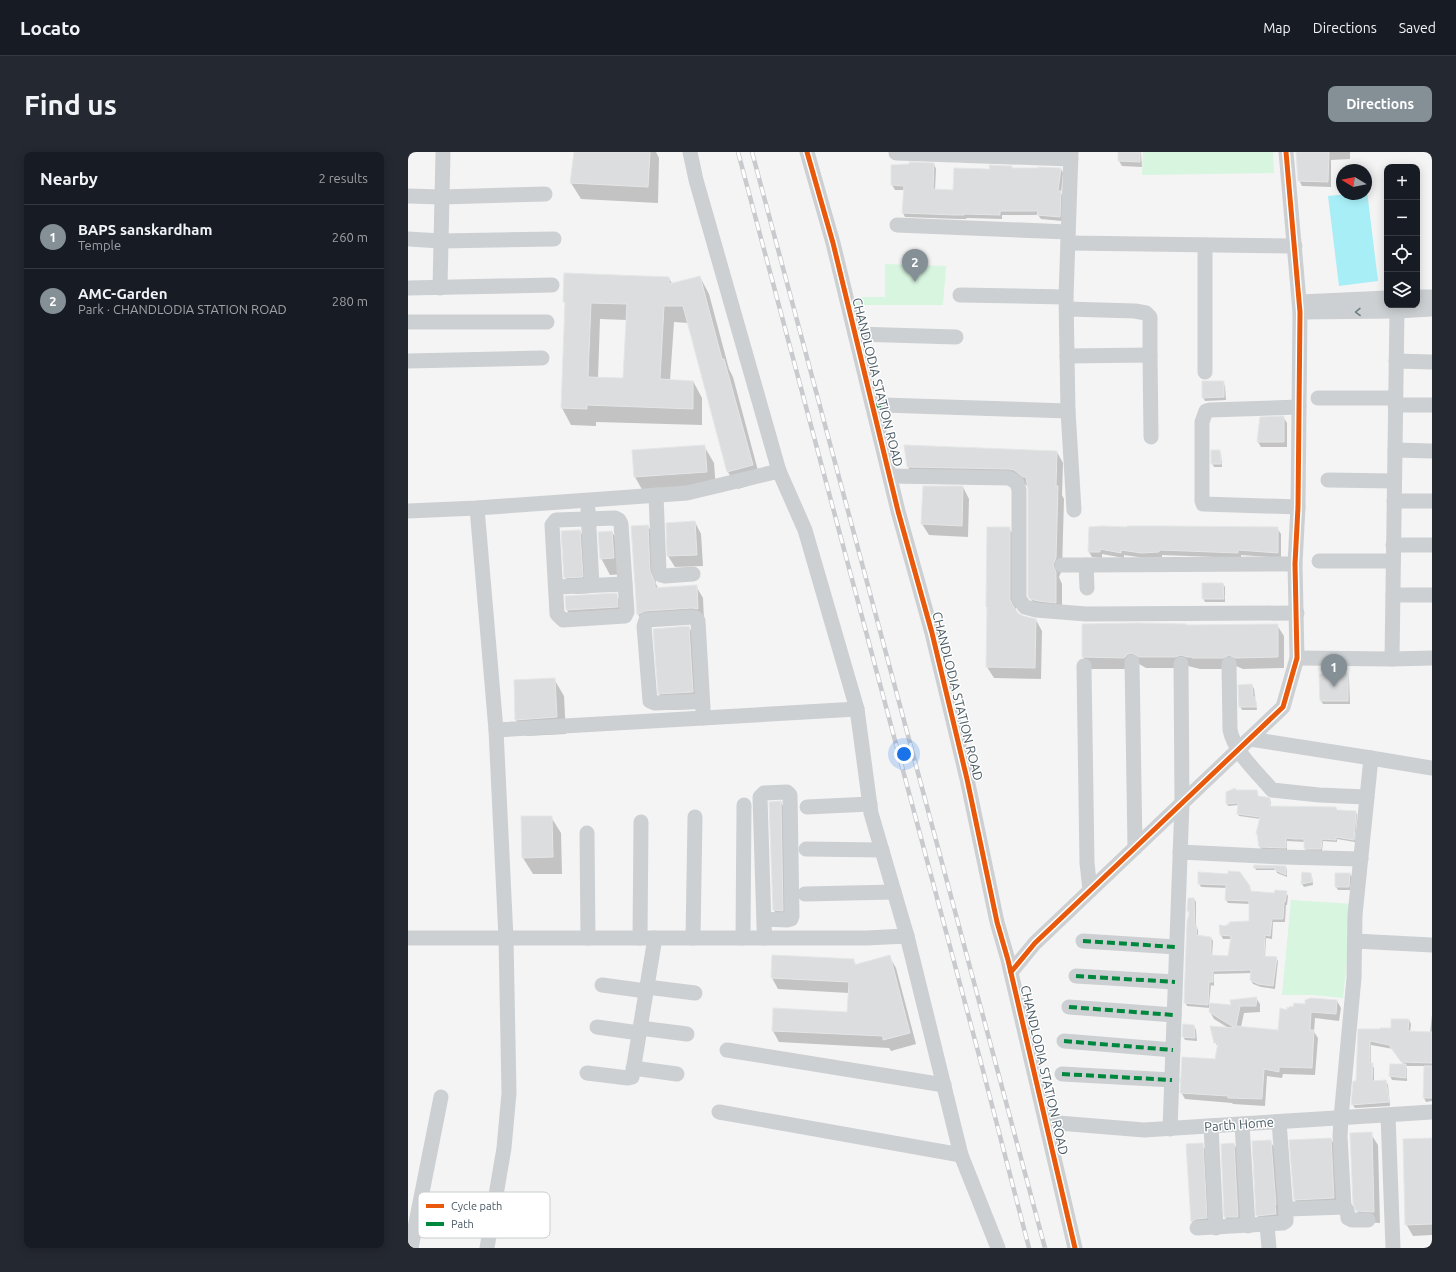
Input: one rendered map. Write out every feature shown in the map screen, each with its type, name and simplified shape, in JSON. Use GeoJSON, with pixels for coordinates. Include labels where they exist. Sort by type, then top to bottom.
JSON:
{"type":"FeatureCollection","features":[{"type":"Feature","properties":{"kind":"street"},"geometry":{"type":"LineString","coordinates":[[440,288],[443,152]]}},
{"type":"Feature","properties":{"kind":"street"},"geometry":{"type":"LineString","coordinates":[[690,152],[698,188],[779,471],[804,530],[857,709],[871,813],[907,936],[961,1155],[998,1248]]}},
{"type":"Feature","properties":{"kind":"street","name":"CHANDLODIA STATION ROAD"},"geometry":{"type":"LineString","coordinates":[[807,152],[834,243],[890,476],[932,633],[967,779],[997,922],[1011,972],[1075,1248]]}},
{"type":"Feature","properties":{"kind":"street"},"geometry":{"type":"LineString","coordinates":[[1011,972],[1035,943],[1283,706],[1297,658],[1295,564],[1298,506],[1300,307],[1286,152]]}},
{"type":"Feature","properties":{"kind":"street"},"geometry":{"type":"LineString","coordinates":[[896,153],[1071,156],[1068,237],[1067,356],[1068,411],[1074,510]]}},
{"type":"Feature","properties":{"kind":"street"},"geometry":{"type":"LineString","coordinates":[[408,196],[545,194]]}},
{"type":"Feature","properties":{"kind":"street"},"geometry":{"type":"LineString","coordinates":[[897,225],[1205,245],[1295,246]]}},
{"type":"Feature","properties":{"kind":"street"},"geometry":{"type":"LineString","coordinates":[[408,239],[441,241],[554,239]]}},
{"type":"Feature","properties":{"kind":"street"},"geometry":{"type":"LineString","coordinates":[[1205,245],[1205,372]]}},
{"type":"Feature","properties":{"kind":"street"},"geometry":{"type":"LineString","coordinates":[[408,288],[552,285]]}},
{"type":"Feature","properties":{"kind":"street"},"geometry":{"type":"LineString","coordinates":[[960,295],[1067,303],[1146,313],[1150,317],[1151,437]]}},
{"type":"Feature","properties":{"kind":"street"},"geometry":{"type":"LineString","coordinates":[[1420,297],[1432,297]]}},
{"type":"Feature","properties":{"kind":"street"},"geometry":{"type":"LineString","coordinates":[[1300,307],[1384,298]]}},
{"type":"Feature","properties":{"kind":"street"},"geometry":{"type":"LineString","coordinates":[[1300,307],[1397,311],[1432,309]]}},
{"type":"Feature","properties":{"kind":"street"},"geometry":{"type":"LineString","coordinates":[[1392,659],[1397,311]]}},
{"type":"Feature","properties":{"kind":"street"},"geometry":{"type":"LineString","coordinates":[[408,322],[547,322]]}},
{"type":"Feature","properties":{"kind":"street"},"geometry":{"type":"LineString","coordinates":[[855,334],[956,337]]}},
{"type":"Feature","properties":{"kind":"street"},"geometry":{"type":"LineString","coordinates":[[1067,356],[1150,355]]}},
{"type":"Feature","properties":{"kind":"street"},"geometry":{"type":"LineString","coordinates":[[408,361],[542,358]]}},
{"type":"Feature","properties":{"kind":"street"},"geometry":{"type":"LineString","coordinates":[[1396,361],[1432,362]]}},
{"type":"Feature","properties":{"kind":"street"},"geometry":{"type":"LineString","coordinates":[[1318,398],[1432,405]]}},
{"type":"Feature","properties":{"kind":"street"},"geometry":{"type":"LineString","coordinates":[[883,405],[1068,411]]}},
{"type":"Feature","properties":{"kind":"street"},"geometry":{"type":"LineString","coordinates":[[1298,506],[1203,504],[1202,422],[1206,411],[1210,410],[1299,407]]}},
{"type":"Feature","properties":{"kind":"street"},"geometry":{"type":"LineString","coordinates":[[1395,450],[1432,450]]}},
{"type":"Feature","properties":{"kind":"street"},"geometry":{"type":"LineString","coordinates":[[408,511],[476,508],[687,493],[779,471]]}},
{"type":"Feature","properties":{"kind":"street"},"geometry":{"type":"LineString","coordinates":[[890,476],[1009,478],[1017,483],[1019,490],[1019,598],[1025,607],[1036,610],[1086,614],[1297,613]]}},
{"type":"Feature","properties":{"kind":"street"},"geometry":{"type":"LineString","coordinates":[[1328,480],[1394,480]]}},
{"type":"Feature","properties":{"kind":"street"},"geometry":{"type":"LineString","coordinates":[[656,495],[659,571],[661,575],[665,576],[693,574]]}},
{"type":"Feature","properties":{"kind":"street"},"geometry":{"type":"LineString","coordinates":[[588,500],[592,585]]}},
{"type":"Feature","properties":{"kind":"street"},"geometry":{"type":"LineString","coordinates":[[1394,501],[1432,501]]}},
{"type":"Feature","properties":{"kind":"street"},"geometry":{"type":"LineString","coordinates":[[476,508],[496,730],[506,938],[509,1093],[504,1148],[497,1192]]}},
{"type":"Feature","properties":{"kind":"street"},"geometry":{"type":"LineString","coordinates":[[615,518],[619,520],[621,524],[625,584],[627,612],[625,616],[563,620],[558,614],[552,525],[554,522],[556,520],[615,518]]}},
{"type":"Feature","properties":{"kind":"street"},"geometry":{"type":"LineString","coordinates":[[1394,545],[1432,545]]}},
{"type":"Feature","properties":{"kind":"street"},"geometry":{"type":"LineString","coordinates":[[1319,561],[1393,561]]}},
{"type":"Feature","properties":{"kind":"street"},"geometry":{"type":"LineString","coordinates":[[1062,565],[1295,564]]}},
{"type":"Feature","properties":{"kind":"street"},"geometry":{"type":"LineString","coordinates":[[1086,565],[1086,588]]}},
{"type":"Feature","properties":{"kind":"street"},"geometry":{"type":"LineString","coordinates":[[556,586],[625,584]]}},
{"type":"Feature","properties":{"kind":"street"},"geometry":{"type":"LineString","coordinates":[[1393,595],[1432,595]]}},
{"type":"Feature","properties":{"kind":"street"},"geometry":{"type":"LineString","coordinates":[[702,701],[650,702],[644,626],[646,620],[693,617],[698,621],[703,718]]}},
{"type":"Feature","properties":{"kind":"street"},"geometry":{"type":"LineString","coordinates":[[1297,658],[1432,658]]}},
{"type":"Feature","properties":{"kind":"street"},"geometry":{"type":"LineString","coordinates":[[1132,662],[1134,848]]}},
{"type":"Feature","properties":{"kind":"street"},"geometry":{"type":"LineString","coordinates":[[1170,1128],[1182,803],[1181,664]]}},
{"type":"Feature","properties":{"kind":"street"},"geometry":{"type":"LineString","coordinates":[[1229,664],[1230,730],[1232,737],[1238,750],[1272,790],[1319,795],[1367,797]]}},
{"type":"Feature","properties":{"kind":"street"},"geometry":{"type":"LineString","coordinates":[[1084,666],[1087,863],[1090,890]]}},
{"type":"Feature","properties":{"kind":"street"},"geometry":{"type":"LineString","coordinates":[[496,730],[857,709]]}},
{"type":"Feature","properties":{"kind":"street"},"geometry":{"type":"LineString","coordinates":[[1250,739],[1432,768]]}},
{"type":"Feature","properties":{"kind":"street"},"geometry":{"type":"LineString","coordinates":[[1368,1220],[1352,1220],[1348,1218],[1347,1210],[1344,1207],[1340,1118],[1354,978],[1355,915],[1371,758]]}},
{"type":"Feature","properties":{"kind":"street"},"geometry":{"type":"LineString","coordinates":[[764,919],[787,920],[791,919],[792,916],[790,795],[787,792],[764,793],[760,797],[764,919],[765,938]]}},
{"type":"Feature","properties":{"kind":"street"},"geometry":{"type":"LineString","coordinates":[[807,807],[870,804]]}},
{"type":"Feature","properties":{"kind":"street"},"geometry":{"type":"LineString","coordinates":[[742,938],[744,805]]}},
{"type":"Feature","properties":{"kind":"street"},"geometry":{"type":"LineString","coordinates":[[693,938],[695,817]]}},
{"type":"Feature","properties":{"kind":"street"},"geometry":{"type":"LineString","coordinates":[[640,822],[640,938]]}},
{"type":"Feature","properties":{"kind":"street"},"geometry":{"type":"LineString","coordinates":[[587,833],[588,938]]}},
{"type":"Feature","properties":{"kind":"street"},"geometry":{"type":"LineString","coordinates":[[806,849],[882,850]]}},
{"type":"Feature","properties":{"kind":"street"},"geometry":{"type":"LineString","coordinates":[[1180,852],[1361,859]]}},
{"type":"Feature","properties":{"kind":"street"},"geometry":{"type":"LineString","coordinates":[[805,894],[894,892]]}},
{"type":"Feature","properties":{"kind":"street"},"geometry":{"type":"LineString","coordinates":[[408,938],[866,938],[907,936]]}},
{"type":"Feature","properties":{"kind":"street"},"geometry":{"type":"LineString","coordinates":[[587,1073],[628,1078],[632,1077],[655,938]]}},
{"type":"Feature","properties":{"kind":"street"},"geometry":{"type":"LineString","coordinates":[[1355,941],[1432,945]]}},
{"type":"Feature","properties":{"kind":"street"},"geometry":{"type":"LineString","coordinates":[[1083,942],[1176,947]]}},
{"type":"Feature","properties":{"kind":"street"},"geometry":{"type":"LineString","coordinates":[[1076,976],[1175,982]]}},
{"type":"Feature","properties":{"kind":"street"},"geometry":{"type":"LineString","coordinates":[[602,985],[695,993]]}},
{"type":"Feature","properties":{"kind":"street"},"geometry":{"type":"LineString","coordinates":[[1069,1007],[1174,1015]]}},
{"type":"Feature","properties":{"kind":"street"},"geometry":{"type":"LineString","coordinates":[[597,1027],[687,1034]]}},
{"type":"Feature","properties":{"kind":"street"},"geometry":{"type":"LineString","coordinates":[[1064,1041],[1173,1050]]}},
{"type":"Feature","properties":{"kind":"street"},"geometry":{"type":"LineString","coordinates":[[727,1050],[944,1085]]}},
{"type":"Feature","properties":{"kind":"street"},"geometry":{"type":"LineString","coordinates":[[633,1068],[677,1074]]}},
{"type":"Feature","properties":{"kind":"street"},"geometry":{"type":"LineString","coordinates":[[1062,1074],[1172,1080]]}},
{"type":"Feature","properties":{"kind":"street"},"geometry":{"type":"LineString","coordinates":[[422,1192],[441,1097]]}},
{"type":"Feature","properties":{"kind":"street"},"geometry":{"type":"LineString","coordinates":[[719,1112],[961,1155]]}},
{"type":"Feature","properties":{"kind":"street","name":"Parth Home"},"geometry":{"type":"LineString","coordinates":[[1046,1122],[1144,1130],[1432,1112]]}},
{"type":"Feature","properties":{"kind":"street"},"geometry":{"type":"LineString","coordinates":[[1388,1115],[1393,1248]]}},
{"type":"Feature","properties":{"kind":"street"},"geometry":{"type":"LineString","coordinates":[[1197,1228],[1283,1224],[1286,1221],[1279,1122]]}},
{"type":"Feature","properties":{"kind":"street"},"geometry":{"type":"LineString","coordinates":[[1242,1124],[1248,1226]]}},
{"type":"Feature","properties":{"kind":"street"},"geometry":{"type":"LineString","coordinates":[[1211,1126],[1216,1228]]}},
{"type":"Feature","properties":{"kind":"street"},"geometry":{"type":"LineString","coordinates":[[1286,1212],[1289,1209],[1344,1207]]}},
{"type":"Feature","properties":{"kind":"street"},"geometry":{"type":"LineString","coordinates":[[411,1248],[418,1213]]}},
{"type":"Feature","properties":{"kind":"street"},"geometry":{"type":"LineString","coordinates":[[1267,1225],[1269,1248]]}},
{"type":"Feature","properties":{"kind":"street"},"geometry":{"type":"LineString","coordinates":[[487,1248],[489,1238]]}},
{"type":"Feature","properties":{"kind":"green space"},"geometry":{"type":"Polygon","coordinates":[[[1143,152],[1273,152],[1274,173],[1142,175],[1143,152]]]}},
{"type":"Feature","properties":{"kind":"green space"},"geometry":{"type":"Polygon","coordinates":[[[885,264],[946,266],[943,305],[856,305],[855,297],[885,297],[885,264]]]}},
{"type":"Feature","properties":{"kind":"green space"},"geometry":{"type":"Polygon","coordinates":[[[1291,900],[1353,904],[1343,998],[1313,995],[1282,995],[1291,900]]]}},
{"type":"Feature","properties":{"kind":"water"},"geometry":{"type":"Polygon","coordinates":[[[1336,195],[1336,200],[1368,200],[1378,281],[1339,286],[1328,196],[1336,195]]]}},
{"type":"Feature","properties":{"kind":"building"},"geometry":{"type":"Polygon","coordinates":[[[574,152],[650,152],[648,187],[570,183],[574,152]]]}},
{"type":"Feature","properties":{"kind":"building"},"geometry":{"type":"Polygon","coordinates":[[[1118,152],[1140,152],[1140,162],[1118,161],[1118,152]]]}},
{"type":"Feature","properties":{"kind":"building"},"geometry":{"type":"Polygon","coordinates":[[[1296,152],[1329,152],[1328,182],[1298,181],[1296,152]]]}},
{"type":"Feature","properties":{"kind":"building"},"geometry":{"type":"Polygon","coordinates":[[[909,162],[934,163],[933,189],[953,190],[954,168],[990,169],[989,165],[1012,166],[1012,168],[1061,168],[1058,191],[1061,191],[1060,217],[1037,215],[1038,211],[1000,211],[1000,215],[902,213],[904,186],[891,185],[891,165],[909,164],[909,162]]]}},
{"type":"Feature","properties":{"kind":"building"},"geometry":{"type":"Polygon","coordinates":[[[564,273],[669,277],[669,284],[700,276],[722,359],[724,359],[753,465],[727,472],[683,306],[664,306],[660,379],[693,381],[693,409],[587,405],[587,409],[561,408],[565,302],[563,302],[564,273]],[[591,303],[588,377],[623,378],[627,304],[591,303]]]}},
{"type":"Feature","properties":{"kind":"building"},"geometry":{"type":"Polygon","coordinates":[[[1202,381],[1224,381],[1224,397],[1202,398],[1202,381]]]}},
{"type":"Feature","properties":{"kind":"building"},"geometry":{"type":"Polygon","coordinates":[[[1284,416],[1284,442],[1257,442],[1260,417],[1284,416]]]}},
{"type":"Feature","properties":{"kind":"building"},"geometry":{"type":"Polygon","coordinates":[[[705,445],[707,472],[634,477],[632,450],[705,445]]]}},
{"type":"Feature","properties":{"kind":"building"},"geometry":{"type":"Polygon","coordinates":[[[904,445],[1057,451],[1056,486],[1058,486],[1056,558],[1053,565],[1056,572],[1056,603],[1030,599],[1028,596],[1028,490],[1026,477],[1023,477],[1014,470],[1009,469],[907,467],[904,445]]]}},
{"type":"Feature","properties":{"kind":"building"},"geometry":{"type":"Polygon","coordinates":[[[1211,450],[1220,450],[1221,464],[1211,464],[1211,450]]]}},
{"type":"Feature","properties":{"kind":"building"},"geometry":{"type":"Polygon","coordinates":[[[923,486],[963,486],[962,526],[921,524],[923,486]]]}},
{"type":"Feature","properties":{"kind":"building"},"geometry":{"type":"Polygon","coordinates":[[[695,521],[697,555],[667,556],[666,523],[695,521]]]}},
{"type":"Feature","properties":{"kind":"building"},"geometry":{"type":"Polygon","coordinates":[[[648,525],[650,571],[655,582],[655,588],[697,585],[698,609],[692,608],[645,611],[637,615],[631,526],[648,525]]]}},
{"type":"Feature","properties":{"kind":"building"},"geometry":{"type":"Polygon","coordinates":[[[987,527],[1010,527],[1010,599],[1018,613],[1023,616],[1036,619],[1035,668],[986,667],[987,527]]]}},
{"type":"Feature","properties":{"kind":"building"},"geometry":{"type":"Polygon","coordinates":[[[1089,527],[1278,527],[1278,553],[1238,550],[1238,553],[1159,550],[1159,552],[1141,553],[1121,550],[1121,553],[1100,549],[1100,552],[1088,552],[1089,527]]]}},
{"type":"Feature","properties":{"kind":"building"},"geometry":{"type":"Polygon","coordinates":[[[580,530],[583,577],[564,578],[561,531],[580,530]]]}},
{"type":"Feature","properties":{"kind":"building"},"geometry":{"type":"Polygon","coordinates":[[[612,531],[614,558],[600,559],[598,532],[612,531]]]}},
{"type":"Feature","properties":{"kind":"building"},"geometry":{"type":"Polygon","coordinates":[[[1202,583],[1223,583],[1224,599],[1202,599],[1202,583]]]}},
{"type":"Feature","properties":{"kind":"building"},"geometry":{"type":"Polygon","coordinates":[[[617,593],[618,607],[566,610],[565,596],[617,593]]]}},
{"type":"Feature","properties":{"kind":"building"},"geometry":{"type":"Polygon","coordinates":[[[1137,623],[1186,625],[1278,624],[1278,657],[1235,658],[1229,655],[1223,658],[1192,658],[1181,655],[1175,657],[1139,657],[1132,653],[1128,654],[1124,658],[1082,657],[1082,624],[1137,623]]]}},
{"type":"Feature","properties":{"kind":"building"},"geometry":{"type":"Polygon","coordinates":[[[689,626],[693,692],[658,694],[653,629],[689,626]]]}},
{"type":"Feature","properties":{"kind":"building"},"geometry":{"type":"Polygon","coordinates":[[[1348,673],[1348,701],[1320,701],[1319,674],[1348,673]]]}},
{"type":"Feature","properties":{"kind":"building"},"geometry":{"type":"Polygon","coordinates":[[[555,678],[557,717],[515,720],[514,680],[555,678]]]}},
{"type":"Feature","properties":{"kind":"building"},"geometry":{"type":"Polygon","coordinates":[[[1252,684],[1253,697],[1255,697],[1257,707],[1239,707],[1238,685],[1252,684]]]}},
{"type":"Feature","properties":{"kind":"building"},"geometry":{"type":"Polygon","coordinates":[[[1235,788],[1236,790],[1257,790],[1258,796],[1270,798],[1270,806],[1336,807],[1336,810],[1356,811],[1354,840],[1336,837],[1336,840],[1322,839],[1321,849],[1304,849],[1304,839],[1286,838],[1286,848],[1259,847],[1256,834],[1260,817],[1237,814],[1238,803],[1226,804],[1226,792],[1235,788]]]}},
{"type":"Feature","properties":{"kind":"building"},"geometry":{"type":"Polygon","coordinates":[[[781,801],[783,911],[773,910],[769,802],[781,801]]]}},
{"type":"Feature","properties":{"kind":"building"},"geometry":{"type":"Polygon","coordinates":[[[521,816],[552,816],[553,857],[522,858],[521,816]]]}},
{"type":"Feature","properties":{"kind":"building"},"geometry":{"type":"Polygon","coordinates":[[[1254,865],[1286,866],[1286,875],[1275,870],[1275,868],[1253,868],[1254,865]]]}},
{"type":"Feature","properties":{"kind":"building"},"geometry":{"type":"Polygon","coordinates":[[[1228,871],[1240,872],[1250,886],[1250,891],[1274,893],[1275,890],[1287,891],[1284,902],[1283,919],[1272,919],[1270,936],[1265,935],[1264,956],[1277,957],[1273,986],[1258,984],[1250,980],[1251,970],[1213,971],[1213,982],[1209,982],[1208,1005],[1184,1003],[1187,921],[1190,911],[1187,911],[1188,898],[1194,898],[1195,926],[1197,926],[1196,935],[1211,937],[1211,955],[1228,956],[1231,936],[1220,935],[1219,925],[1227,926],[1227,924],[1230,924],[1229,922],[1249,921],[1249,901],[1225,900],[1226,885],[1198,884],[1198,872],[1228,874],[1228,871]]]}},
{"type":"Feature","properties":{"kind":"building"},"geometry":{"type":"Polygon","coordinates":[[[1302,872],[1311,873],[1312,882],[1301,884],[1302,872]]]}},
{"type":"Feature","properties":{"kind":"building"},"geometry":{"type":"Polygon","coordinates":[[[1335,873],[1350,873],[1349,887],[1335,887],[1335,873]]]}},
{"type":"Feature","properties":{"kind":"building"},"geometry":{"type":"Polygon","coordinates":[[[772,955],[854,959],[854,965],[890,955],[910,1033],[883,1040],[883,1036],[772,1031],[773,1008],[847,1012],[849,982],[771,978],[772,955]]]}},
{"type":"Feature","properties":{"kind":"building"},"geometry":{"type":"Polygon","coordinates":[[[1257,997],[1256,1006],[1240,1006],[1236,1026],[1278,1030],[1280,1008],[1287,1010],[1287,1007],[1293,1007],[1294,1003],[1305,1004],[1305,1000],[1311,998],[1337,1000],[1336,1014],[1311,1012],[1310,1030],[1314,1030],[1312,1068],[1279,1067],[1279,1072],[1264,1069],[1262,1099],[1228,1098],[1228,1096],[1180,1093],[1182,1057],[1215,1059],[1218,1043],[1214,1043],[1210,1026],[1235,1028],[1209,1012],[1210,1003],[1231,1005],[1230,1000],[1257,997]]]}},
{"type":"Feature","properties":{"kind":"building"},"geometry":{"type":"Polygon","coordinates":[[[1391,1019],[1409,1019],[1408,1031],[1432,1032],[1432,1063],[1401,1062],[1389,1045],[1370,1041],[1370,1063],[1373,1063],[1372,1081],[1386,1080],[1389,1102],[1351,1105],[1353,1081],[1356,1081],[1358,1029],[1391,1028],[1391,1019]]]}},
{"type":"Feature","properties":{"kind":"building"},"geometry":{"type":"Polygon","coordinates":[[[1183,1024],[1194,1025],[1195,1038],[1182,1037],[1183,1024]]]}},
{"type":"Feature","properties":{"kind":"building"},"geometry":{"type":"Polygon","coordinates":[[[1390,1064],[1406,1064],[1406,1078],[1389,1076],[1390,1064]]]}},
{"type":"Feature","properties":{"kind":"building"},"geometry":{"type":"Polygon","coordinates":[[[1424,1066],[1432,1066],[1432,1098],[1423,1098],[1424,1066]]]}},
{"type":"Feature","properties":{"kind":"building"},"geometry":{"type":"Polygon","coordinates":[[[1372,1132],[1374,1212],[1356,1211],[1353,1203],[1350,1133],[1372,1132]]]}},
{"type":"Feature","properties":{"kind":"building"},"geometry":{"type":"Polygon","coordinates":[[[1331,1138],[1334,1198],[1294,1200],[1289,1140],[1331,1138]]]}},
{"type":"Feature","properties":{"kind":"building"},"geometry":{"type":"Polygon","coordinates":[[[1432,1138],[1432,1224],[1405,1225],[1403,1139],[1432,1138]]]}},
{"type":"Feature","properties":{"kind":"building"},"geometry":{"type":"Polygon","coordinates":[[[1271,1140],[1276,1214],[1256,1216],[1252,1141],[1271,1140]]]}},
{"type":"Feature","properties":{"kind":"building"},"geometry":{"type":"Polygon","coordinates":[[[1203,1143],[1207,1218],[1196,1219],[1191,1222],[1186,1144],[1203,1143]]]}},
{"type":"Feature","properties":{"kind":"building"},"geometry":{"type":"Polygon","coordinates":[[[1234,1143],[1238,1217],[1224,1217],[1221,1144],[1234,1143]]]}},
{"type":"Feature","properties":{"kind":"railway"},"geometry":{"type":"LineString","coordinates":[[738,152],[1029,1248]]}},
{"type":"Feature","properties":{"kind":"railway"},"geometry":{"type":"LineString","coordinates":[[752,152],[1045,1248]]}},
{"type":"Feature","properties":{"kind":"marked path"},"geometry":{"type":"LineString","coordinates":[[873,406],[883,405]]}},
{"type":"Feature","properties":{"kind":"marked path"},"geometry":{"type":"LineString","coordinates":[[1083,941],[1176,947]]}},
{"type":"Feature","properties":{"kind":"marked path"},"geometry":{"type":"LineString","coordinates":[[1076,976],[1175,982]]}},
{"type":"Feature","properties":{"kind":"marked path"},"geometry":{"type":"LineString","coordinates":[[1069,1007],[1174,1015]]}},
{"type":"Feature","properties":{"kind":"marked path"},"geometry":{"type":"LineString","coordinates":[[1064,1041],[1173,1050]]}},
{"type":"Feature","properties":{"kind":"marked path"},"geometry":{"type":"LineString","coordinates":[[1062,1074],[1172,1080]]}},
{"type":"Feature","properties":{"kind":"cycle path"},"geometry":{"type":"LineString","coordinates":[[807,152],[833,243],[898,511],[932,633],[967,779],[997,922],[1008,960],[1075,1248]]}},
{"type":"Feature","properties":{"kind":"cycle path"},"geometry":{"type":"LineString","coordinates":[[1011,972],[1035,943],[1283,707],[1297,658],[1295,564],[1298,507],[1300,312],[1286,152]]}},
{"type":"Feature","properties":{"kind":"place","name":"AMC-Garden"},"geometry":{"type":"Point","coordinates":[915,282]}},
{"type":"Feature","properties":{"kind":"place","name":"BAPS sanskardham"},"geometry":{"type":"Point","coordinates":[1334,687]}}]}
